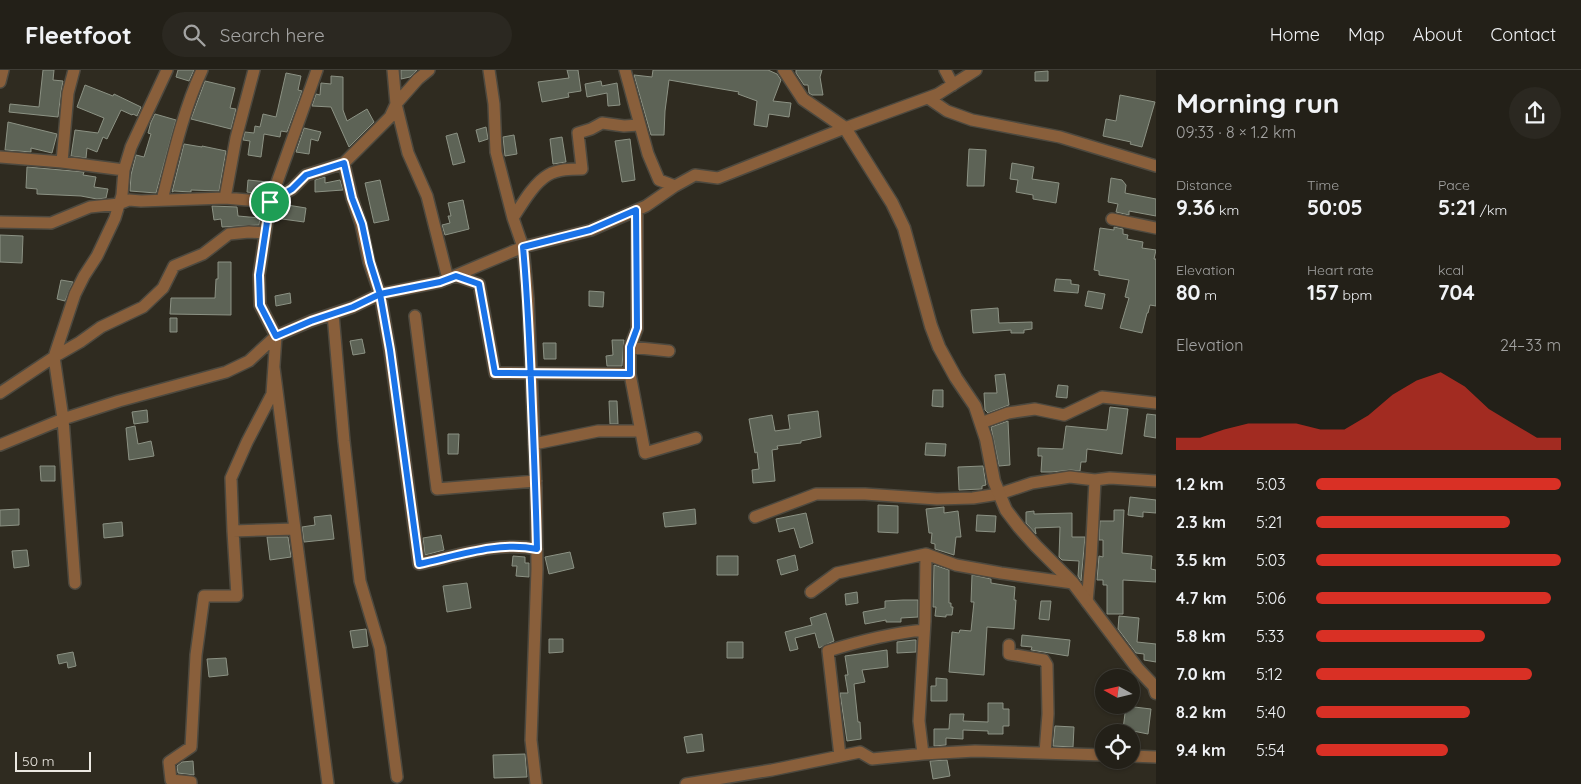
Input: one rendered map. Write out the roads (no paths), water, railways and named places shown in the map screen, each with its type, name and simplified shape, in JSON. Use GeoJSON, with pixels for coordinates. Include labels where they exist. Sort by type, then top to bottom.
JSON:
{"type":"FeatureCollection","features":[{"type":"Feature","properties":{"kind":"street"},"geometry":{"type":"LineString","coordinates":[[0,82],[3,70]]}},
{"type":"Feature","properties":{"kind":"street"},"geometry":{"type":"LineString","coordinates":[[62,162],[68,93],[74,70]]}},
{"type":"Feature","properties":{"kind":"street"},"geometry":{"type":"LineString","coordinates":[[75,583],[63,420],[54,357],[75,294],[97,256],[115,218],[122,195],[124,170],[131,148],[167,70]]}},
{"type":"Feature","properties":{"kind":"street"},"geometry":{"type":"LineString","coordinates":[[162,200],[195,85],[202,70]]}},
{"type":"Feature","properties":{"kind":"street"},"geometry":{"type":"LineString","coordinates":[[225,198],[236,138],[254,70]]}},
{"type":"Feature","properties":{"kind":"street"},"geometry":{"type":"LineString","coordinates":[[191,784],[191,782],[171,780],[169,762],[191,747],[196,655],[204,596],[237,596],[231,478],[246,442],[272,394],[276,336],[260,305],[259,275],[265,233],[270,202],[316,70]]}},
{"type":"Feature","properties":{"kind":"street"},"geometry":{"type":"LineString","coordinates":[[393,70],[396,104],[408,153],[427,196],[452,278]]}},
{"type":"Feature","properties":{"kind":"street"},"geometry":{"type":"LineString","coordinates":[[0,222],[51,224],[90,207],[119,204],[129,200],[225,198],[270,202],[292,189],[306,175],[344,163],[390,118],[396,104],[418,79],[429,70]]}},
{"type":"Feature","properties":{"kind":"street"},"geometry":{"type":"LineString","coordinates":[[489,70],[494,104],[496,152],[513,218],[523,247],[528,299],[536,481],[537,549],[531,740],[536,784]]}},
{"type":"Feature","properties":{"kind":"street"},"geometry":{"type":"LineString","coordinates":[[625,70],[648,154],[659,180],[676,186]]}},
{"type":"Feature","properties":{"kind":"street"},"geometry":{"type":"LineString","coordinates":[[784,70],[803,99],[845,128],[892,203],[904,228],[931,326],[939,347],[956,378],[975,406],[986,439],[994,481],[1006,510],[1019,527],[1074,584],[1138,669],[1154,686],[1156,693]]}},
{"type":"Feature","properties":{"kind":"street"},"geometry":{"type":"LineString","coordinates":[[945,70],[953,85]]}},
{"type":"Feature","properties":{"kind":"street"},"geometry":{"type":"LineString","coordinates":[[0,444],[119,401],[206,379],[226,372],[249,361],[276,336],[353,307],[380,294],[440,282],[523,247],[590,230],[646,206],[695,175],[718,178],[845,128],[928,98],[976,70]]}},
{"type":"Feature","properties":{"kind":"street"},"geometry":{"type":"LineString","coordinates":[[928,98],[947,110],[972,120],[1060,137],[1156,166]]}},
{"type":"Feature","properties":{"kind":"street"},"geometry":{"type":"LineString","coordinates":[[513,218],[530,193],[548,175],[566,169],[582,169],[578,133],[602,123],[624,126],[640,125]]}},
{"type":"Feature","properties":{"kind":"street"},"geometry":{"type":"LineString","coordinates":[[0,157],[124,170]]}},
{"type":"Feature","properties":{"kind":"street"},"geometry":{"type":"LineString","coordinates":[[344,163],[352,198],[362,224],[370,262],[380,294],[390,350],[419,564],[493,548],[525,546],[537,549]]}},
{"type":"Feature","properties":{"kind":"street"},"geometry":{"type":"LineString","coordinates":[[636,210],[637,328],[630,347],[630,374],[645,453],[696,438]]}},
{"type":"Feature","properties":{"kind":"street"},"geometry":{"type":"LineString","coordinates":[[1112,219],[1156,228]]}},
{"type":"Feature","properties":{"kind":"street"},"geometry":{"type":"LineString","coordinates":[[0,393],[101,327],[142,307],[163,288],[174,266],[203,254],[229,234],[265,233]]}},
{"type":"Feature","properties":{"kind":"street"},"geometry":{"type":"LineString","coordinates":[[452,278],[479,284],[495,373],[630,374]]}},
{"type":"Feature","properties":{"kind":"street"},"geometry":{"type":"LineString","coordinates":[[333,314],[344,441],[360,581],[380,648],[397,777]]}},
{"type":"Feature","properties":{"kind":"street"},"geometry":{"type":"LineString","coordinates":[[414,316],[437,489],[536,481]]}},
{"type":"Feature","properties":{"kind":"street"},"geometry":{"type":"LineString","coordinates":[[630,347],[668,351]]}},
{"type":"Feature","properties":{"kind":"street"},"geometry":{"type":"LineString","coordinates":[[274,368],[328,784]]}},
{"type":"Feature","properties":{"kind":"street"},"geometry":{"type":"LineString","coordinates":[[981,424],[1008,413],[1036,409],[1064,414],[1102,397],[1156,403]]}},
{"type":"Feature","properties":{"kind":"street"},"geometry":{"type":"LineString","coordinates":[[534,444],[598,431],[641,431]]}},
{"type":"Feature","properties":{"kind":"street"},"geometry":{"type":"LineString","coordinates":[[755,517],[816,494],[865,494],[937,499],[973,498],[999,494],[1032,483],[1070,476],[1095,480],[1110,478],[1156,481]]}},
{"type":"Feature","properties":{"kind":"street"},"geometry":{"type":"LineString","coordinates":[[1087,602],[1095,480]]}},
{"type":"Feature","properties":{"kind":"street"},"geometry":{"type":"LineString","coordinates":[[234,531],[295,529]]}},
{"type":"Feature","properties":{"kind":"street"},"geometry":{"type":"LineString","coordinates":[[812,592],[838,573],[926,554],[956,565],[1074,584]]}},
{"type":"Feature","properties":{"kind":"street"},"geometry":{"type":"LineString","coordinates":[[923,754],[919,721],[926,554]]}},
{"type":"Feature","properties":{"kind":"street"},"geometry":{"type":"LineString","coordinates":[[840,756],[828,651],[866,640],[903,632],[924,630]]}},
{"type":"Feature","properties":{"kind":"street"},"geometry":{"type":"LineString","coordinates":[[1009,645],[1010,654],[1044,660],[1047,665],[1048,714],[1045,753]]}},
{"type":"Feature","properties":{"kind":"street"},"geometry":{"type":"LineString","coordinates":[[686,784],[772,770],[860,752],[872,758],[975,751],[1095,755]]}},
{"type":"Feature","properties":{"kind":"street"},"geometry":{"type":"LineString","coordinates":[[1140,756],[1156,757]]}}]}
